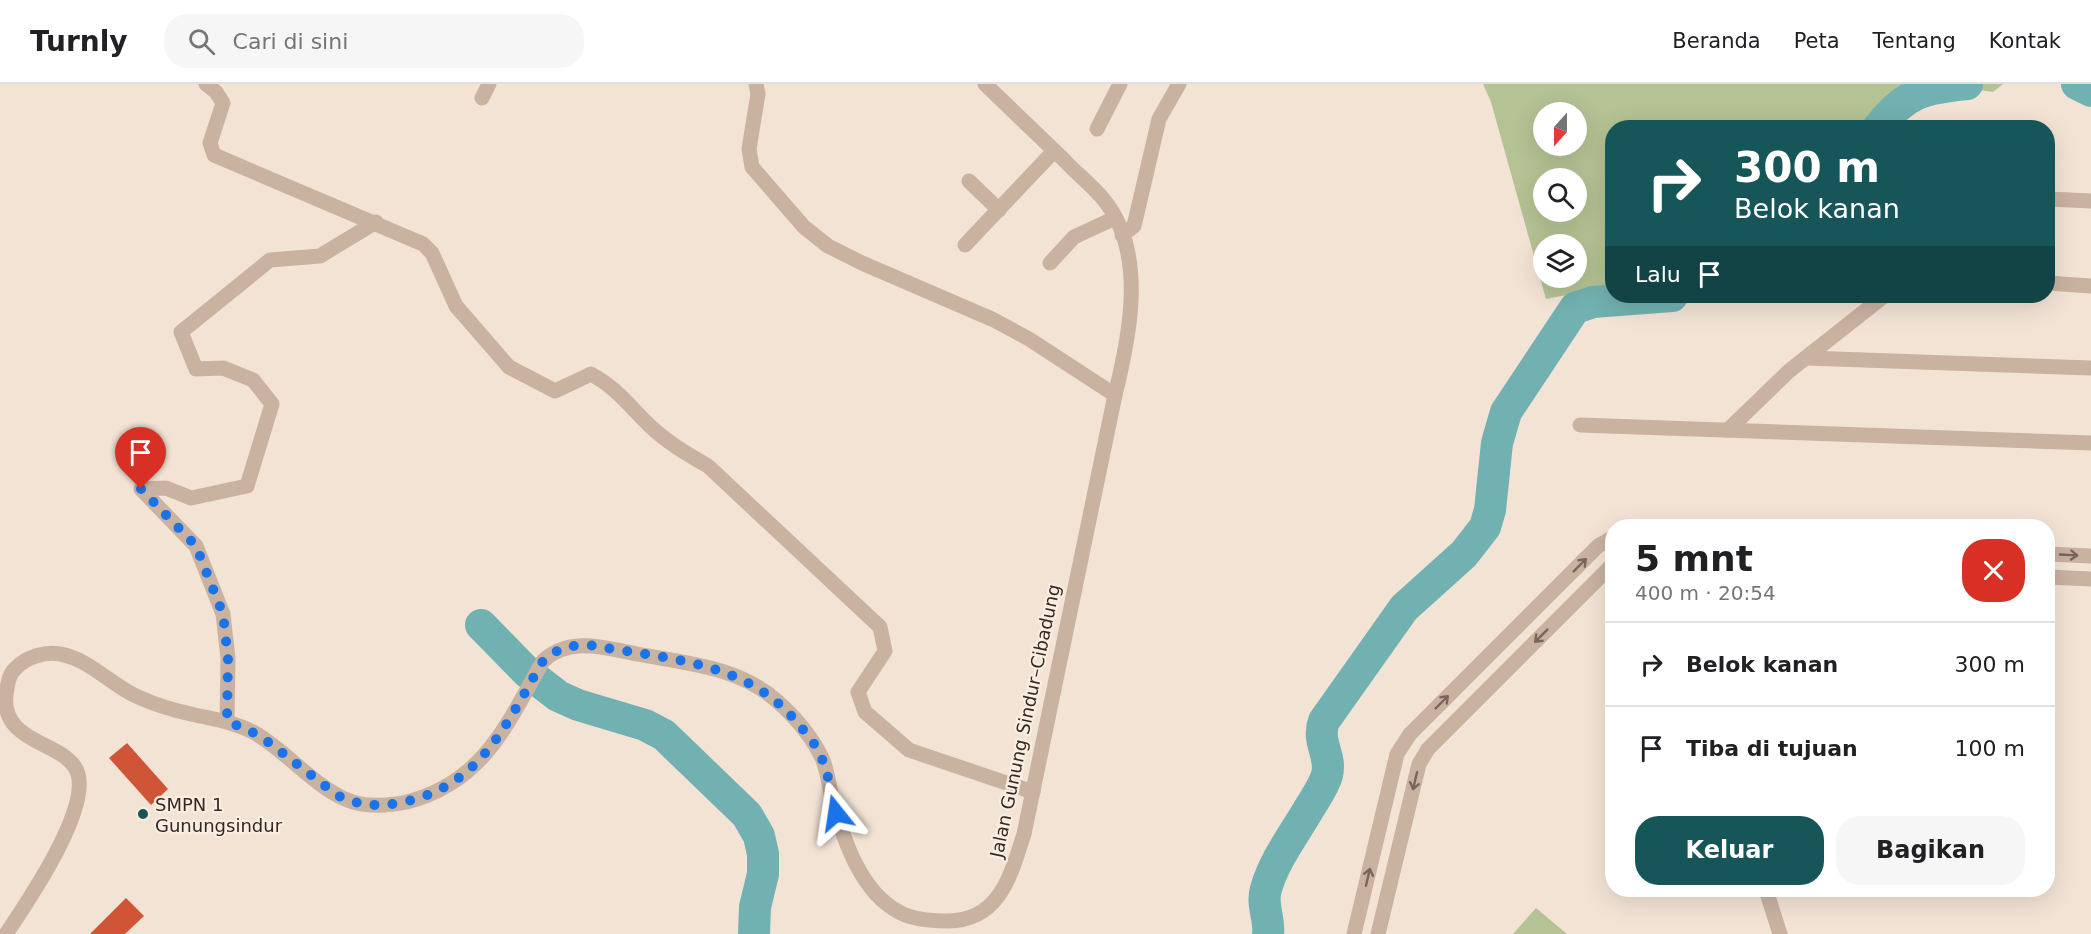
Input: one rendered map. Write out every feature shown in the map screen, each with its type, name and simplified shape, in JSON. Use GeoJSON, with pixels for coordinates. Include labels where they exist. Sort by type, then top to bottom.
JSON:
{"type":"FeatureCollection","features":[{"type":"Feature","properties":{"kind":"street"},"geometry":{"type":"LineString","coordinates":[[206,84],[224,103],[210,143],[214,155],[376,222],[423,244],[432,254],[456,306],[509,367],[555,391],[591,374],[609,384],[669,442],[708,466],[880,627],[885,651],[858,692],[865,712],[891,735],[909,750],[1033,792]]}},
{"type":"Feature","properties":{"kind":"street"},"geometry":{"type":"LineString","coordinates":[[756,84],[758,94],[749,149],[752,167],[804,227],[828,246],[862,263],[994,320],[1029,339],[1115,395]]}},
{"type":"Feature","properties":{"kind":"street","name":"Jalan Gunung Sindur–Cibadung"},"geometry":{"type":"LineString","coordinates":[[6,934],[66,831],[74,814],[80,790],[78,772],[67,758],[29,739],[14,726],[2,705],[9,676],[16,667],[26,660],[41,655],[58,653],[76,658],[113,684],[136,696],[165,707],[227,721],[254,733],[337,795],[359,804],[378,806],[420,798],[457,781],[490,749],[543,661],[552,652],[563,648],[589,645],[726,671],[753,684],[776,700],[810,738],[823,760],[842,834],[871,888],[887,905],[901,914],[916,918],[954,921],[975,916],[990,906],[1003,891],[1010,878],[1024,834],[1124,360],[1132,302],[1132,277],[1122,235],[1105,200],[985,84]]}},
{"type":"Feature","properties":{"kind":"street"},"geometry":{"type":"LineString","coordinates":[[1122,235],[1134,226],[1159,119],[1179,84]]}},
{"type":"Feature","properties":{"kind":"street"},"geometry":{"type":"LineString","coordinates":[[1097,129],[1113,87]]}},
{"type":"Feature","properties":{"kind":"street"},"geometry":{"type":"LineString","coordinates":[[965,245],[1054,151]]}},
{"type":"Feature","properties":{"kind":"street"},"geometry":{"type":"LineString","coordinates":[[969,181],[999,210]]}},
{"type":"Feature","properties":{"kind":"street"},"geometry":{"type":"LineString","coordinates":[[2055,199],[2091,201]]}},
{"type":"Feature","properties":{"kind":"street"},"geometry":{"type":"LineString","coordinates":[[1050,263],[1074,237],[1115,218]]}},
{"type":"Feature","properties":{"kind":"street"},"geometry":{"type":"LineString","coordinates":[[227,721],[228,658],[223,614],[196,546],[141,489],[166,488],[191,498],[247,486],[272,405],[253,380],[223,368],[196,369],[181,332],[270,260],[320,256],[376,222]]}},
{"type":"Feature","properties":{"kind":"street"},"geometry":{"type":"LineString","coordinates":[[2055,283],[2091,286]]}},
{"type":"Feature","properties":{"kind":"street"},"geometry":{"type":"LineString","coordinates":[[1728,430],[1790,371],[1875,303]]}},
{"type":"Feature","properties":{"kind":"street"},"geometry":{"type":"LineString","coordinates":[[1807,358],[2091,369]]}},
{"type":"Feature","properties":{"kind":"street"},"geometry":{"type":"LineString","coordinates":[[1580,425],[2091,443]]}},
{"type":"Feature","properties":{"kind":"street"},"geometry":{"type":"LineString","coordinates":[[1354,934],[1397,754],[1410,734],[1598,546],[1605,542]]}},
{"type":"Feature","properties":{"kind":"street"},"geometry":{"type":"LineString","coordinates":[[2055,554],[2091,556]]}},
{"type":"Feature","properties":{"kind":"street"},"geometry":{"type":"LineString","coordinates":[[1378,934],[1419,764],[1428,749],[1605,572]]}},
{"type":"Feature","properties":{"kind":"street"},"geometry":{"type":"LineString","coordinates":[[2055,577],[2091,579]]}},
{"type":"Feature","properties":{"kind":"street"},"geometry":{"type":"LineString","coordinates":[[1768,897],[1780,934]]}},
{"type":"Feature","properties":{"kind":"green space"},"geometry":{"type":"Polygon","coordinates":[[[1483,84],[2003,84],[1993,92],[1951,86],[1894,95],[1874,120],[1605,120],[1605,287],[1546,299],[1543,288],[1587,288],[1587,234],[1533,234],[1533,252],[1491,102],[1483,84]]]}},
{"type":"Feature","properties":{"kind":"green space"},"geometry":{"type":"Polygon","coordinates":[[[1536,908],[1567,934],[1513,934],[1536,908]]]}},
{"type":"Feature","properties":{"kind":"building"},"geometry":{"type":"Polygon","coordinates":[[[127,743],[168,789],[151,805],[109,758],[127,743]]]}},
{"type":"Feature","properties":{"kind":"building"},"geometry":{"type":"Polygon","coordinates":[[[126,898],[144,916],[125,934],[90,934],[126,898]]]}},
{"type":"Feature","properties":{"kind":"waterway"},"geometry":{"type":"LineString","coordinates":[[1885,120],[1898,106],[1917,94],[1939,87],[1967,84]]}},
{"type":"Feature","properties":{"kind":"waterway"},"geometry":{"type":"LineString","coordinates":[[2077,84],[2091,91]]}},
{"type":"Feature","properties":{"kind":"waterway"},"geometry":{"type":"LineString","coordinates":[[1268,934],[1264,901],[1270,878],[1279,857],[1320,791],[1327,775],[1328,761],[1322,735],[1324,721],[1404,608],[1464,554],[1485,527],[1490,510],[1497,443],[1506,412],[1575,308],[1593,302],[1605,301]]}},
{"type":"Feature","properties":{"kind":"waterway"},"geometry":{"type":"LineString","coordinates":[[481,625],[527,672],[558,696],[578,705],[645,725],[664,735],[747,815],[759,836],[763,854],[763,874],[755,907],[754,934]]}},
{"type":"Feature","properties":{"kind":"place","name":"SMPN 1 Gunungsindur"},"geometry":{"type":"Point","coordinates":[143,814]}},
{"type":"Feature","properties":{"kind":"route"},"geometry":{"type":"LineString","coordinates":[[141,489],[196,546],[223,614],[228,658],[227,721],[254,733],[271,744],[337,795],[347,800],[378,806],[398,804],[436,792],[457,781],[490,749],[543,661],[552,652],[563,648],[589,645],[726,671],[753,684],[776,700],[810,738],[823,760],[836,813]]}}]}
